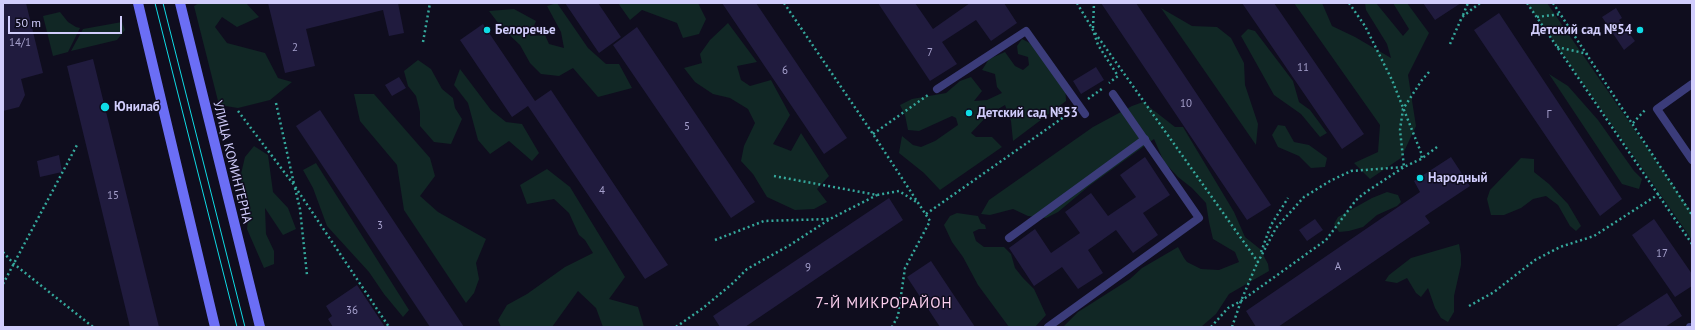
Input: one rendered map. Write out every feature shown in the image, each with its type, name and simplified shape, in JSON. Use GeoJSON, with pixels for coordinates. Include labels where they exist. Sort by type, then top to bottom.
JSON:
{"type":"FeatureCollection","features":[{"type":"Feature","properties":{"kind":"street"},"geometry":{"type":"LineString","coordinates":[[138,3],[215,327]]}},
{"type":"Feature","properties":{"kind":"street","name":"УЛИЦА КОМИНТЕРНА"},"geometry":{"type":"LineString","coordinates":[[180,3],[260,327]]}},
{"type":"Feature","properties":{"kind":"lane"},"geometry":{"type":"LineString","coordinates":[[937,88],[1026,31],[1085,114]]}},
{"type":"Feature","properties":{"kind":"lane"},"geometry":{"type":"LineString","coordinates":[[1692,84],[1657,110],[1692,160]]}},
{"type":"Feature","properties":{"kind":"lane"},"geometry":{"type":"LineString","coordinates":[[1048,327],[1199,218],[1113,94]]}},
{"type":"Feature","properties":{"kind":"lane"},"geometry":{"type":"LineString","coordinates":[[1008,238],[1145,139]]}},
{"type":"Feature","properties":{"kind":"path"},"geometry":{"type":"LineString","coordinates":[[423,42],[430,3]]}},
{"type":"Feature","properties":{"kind":"path"},"geometry":{"type":"LineString","coordinates":[[784,3],[930,221],[905,268],[898,316],[892,327]]}},
{"type":"Feature","properties":{"kind":"path"},"geometry":{"type":"LineString","coordinates":[[1076,3],[1093,30],[1258,262]]}},
{"type":"Feature","properties":{"kind":"path"},"geometry":{"type":"LineString","coordinates":[[926,214],[1079,106],[1118,76],[1098,45],[1093,30],[1094,3]]}},
{"type":"Feature","properties":{"kind":"path"},"geometry":{"type":"LineString","coordinates":[[1349,3],[1365,26],[1392,80],[1422,155],[1421,159]]}},
{"type":"Feature","properties":{"kind":"path"},"geometry":{"type":"LineString","coordinates":[[1450,44],[1468,3]]}},
{"type":"Feature","properties":{"kind":"path"},"geometry":{"type":"LineString","coordinates":[[1462,17],[1480,3]]}},
{"type":"Feature","properties":{"kind":"path"},"geometry":{"type":"LineString","coordinates":[[1527,3],[1692,244]]}},
{"type":"Feature","properties":{"kind":"path"},"geometry":{"type":"LineString","coordinates":[[1553,3],[1692,214]]}},
{"type":"Feature","properties":{"kind":"path"},"geometry":{"type":"LineString","coordinates":[[1537,17],[1561,14]]}},
{"type":"Feature","properties":{"kind":"path"},"geometry":{"type":"LineString","coordinates":[[1557,47],[1588,54]]}},
{"type":"Feature","properties":{"kind":"path"},"geometry":{"type":"LineString","coordinates":[[1404,167],[1400,130],[1403,109],[1429,72]]}},
{"type":"Feature","properties":{"kind":"path"},"geometry":{"type":"LineString","coordinates":[[873,134],[937,88]]}},
{"type":"Feature","properties":{"kind":"path"},"geometry":{"type":"LineString","coordinates":[[276,103],[300,209],[307,275]]}},
{"type":"Feature","properties":{"kind":"path"},"geometry":{"type":"LineString","coordinates":[[238,111],[294,185],[389,327]]}},
{"type":"Feature","properties":{"kind":"path"},"geometry":{"type":"LineString","coordinates":[[3,284],[77,146]]}},
{"type":"Feature","properties":{"kind":"path"},"geometry":{"type":"LineString","coordinates":[[1211,327],[1228,308],[1326,240],[1356,200],[1404,167],[1421,159],[1437,147]]}},
{"type":"Feature","properties":{"kind":"path"},"geometry":{"type":"LineString","coordinates":[[1232,327],[1240,301],[1276,228],[1304,197],[1330,181],[1351,171],[1404,167]]}},
{"type":"Feature","properties":{"kind":"path"},"geometry":{"type":"LineString","coordinates":[[774,176],[877,196]]}},
{"type":"Feature","properties":{"kind":"path"},"geometry":{"type":"LineString","coordinates":[[676,327],[703,308],[733,283],[746,269],[790,245],[830,219],[877,196],[899,191],[920,204]]}},
{"type":"Feature","properties":{"kind":"path"},"geometry":{"type":"LineString","coordinates":[[1469,306],[1494,292],[1535,260],[1560,247],[1594,236],[1659,194]]}},
{"type":"Feature","properties":{"kind":"path"},"geometry":{"type":"LineString","coordinates":[[1258,262],[1271,225],[1288,198]]}},
{"type":"Feature","properties":{"kind":"path"},"geometry":{"type":"LineString","coordinates":[[715,240],[764,221],[830,219]]}},
{"type":"Feature","properties":{"kind":"path"},"geometry":{"type":"LineString","coordinates":[[3,252],[14,264],[93,327]]}},
{"type":"Feature","properties":{"kind":"green space"},"geometry":{"type":"Polygon","coordinates":[[[199,3],[246,3],[259,17],[237,27],[222,17],[215,27],[227,43],[265,53],[278,78],[292,82],[270,100],[238,108],[219,105],[194,6],[199,3]]]}},
{"type":"Feature","properties":{"kind":"green space"},"geometry":{"type":"Polygon","coordinates":[[[557,3],[588,48],[606,64],[619,64],[632,88],[598,97],[573,68],[559,76],[541,74],[530,63],[520,45],[502,28],[489,11],[514,9],[536,21],[530,36],[545,35],[549,44],[564,48],[561,32],[547,6],[557,3]]]}},
{"type":"Feature","properties":{"kind":"green space"},"geometry":{"type":"Polygon","coordinates":[[[618,3],[698,3],[706,19],[699,34],[683,38],[677,23],[642,10],[630,20],[618,3]]]}},
{"type":"Feature","properties":{"kind":"green space"},"geometry":{"type":"Polygon","coordinates":[[[1294,3],[1322,3],[1332,26],[1355,37],[1391,58],[1387,44],[1366,10],[1365,3],[1376,3],[1403,36],[1409,29],[1393,3],[1407,3],[1429,33],[1408,75],[1416,126],[1401,158],[1370,179],[1354,163],[1378,152],[1380,125],[1294,3]]]}},
{"type":"Feature","properties":{"kind":"green space"},"geometry":{"type":"Polygon","coordinates":[[[1527,3],[1547,3],[1692,213],[1692,240],[1527,3]]]}},
{"type":"Feature","properties":{"kind":"green space"},"geometry":{"type":"Polygon","coordinates":[[[1161,8],[1192,26],[1217,27],[1231,38],[1244,63],[1245,85],[1258,124],[1256,145],[1161,8]]]}},
{"type":"Feature","properties":{"kind":"green space"},"geometry":{"type":"Polygon","coordinates":[[[60,12],[68,22],[80,28],[68,52],[53,56],[43,16],[60,12]]]}},
{"type":"Feature","properties":{"kind":"green space"},"geometry":{"type":"Polygon","coordinates":[[[122,22],[125,30],[117,40],[71,51],[83,29],[122,22]]]}},
{"type":"Feature","properties":{"kind":"green space"},"geometry":{"type":"Polygon","coordinates":[[[728,23],[757,62],[737,66],[741,80],[750,86],[771,80],[790,115],[773,144],[791,151],[801,133],[829,176],[817,189],[827,202],[814,209],[795,210],[767,197],[753,174],[741,161],[744,146],[755,123],[748,109],[730,98],[713,94],[695,82],[684,68],[702,63],[700,54],[710,40],[728,23]]]}},
{"type":"Feature","properties":{"kind":"green space"},"geometry":{"type":"Polygon","coordinates":[[[1248,29],[1255,31],[1293,81],[1299,102],[1310,110],[1327,133],[1320,137],[1301,114],[1274,95],[1241,36],[1248,29]]]}},
{"type":"Feature","properties":{"kind":"green space"},"geometry":{"type":"Polygon","coordinates":[[[1022,39],[1045,51],[1065,80],[1066,101],[1013,141],[1011,121],[1005,105],[988,115],[971,133],[976,137],[992,137],[1002,147],[940,190],[924,173],[899,153],[902,136],[913,145],[921,147],[935,141],[958,125],[956,118],[952,116],[919,131],[908,130],[905,115],[900,105],[912,99],[946,93],[960,81],[971,77],[982,91],[974,101],[987,100],[1002,93],[997,87],[995,74],[982,70],[989,59],[1005,52],[1015,66],[1023,70],[1029,65],[1028,57],[1018,54],[1017,46],[1022,39]]]}},
{"type":"Feature","properties":{"kind":"green space"},"geometry":{"type":"Polygon","coordinates":[[[418,60],[431,69],[442,89],[453,98],[455,108],[462,119],[451,144],[434,142],[420,126],[420,112],[416,96],[408,86],[404,71],[418,60]]]}},
{"type":"Feature","properties":{"kind":"green space"},"geometry":{"type":"Polygon","coordinates":[[[460,69],[491,110],[506,122],[522,124],[539,153],[532,161],[509,141],[490,154],[478,140],[468,103],[454,85],[460,69]]]}},
{"type":"Feature","properties":{"kind":"green space"},"geometry":{"type":"Polygon","coordinates":[[[1549,74],[1568,86],[1598,120],[1634,171],[1642,179],[1639,189],[1622,184],[1549,74]]]}},
{"type":"Feature","properties":{"kind":"green space"},"geometry":{"type":"Polygon","coordinates":[[[354,94],[374,94],[430,158],[435,176],[420,196],[438,212],[486,239],[476,263],[479,279],[474,293],[466,303],[404,210],[397,165],[360,121],[354,94]]]}},
{"type":"Feature","properties":{"kind":"green space"},"geometry":{"type":"Polygon","coordinates":[[[1143,102],[1175,127],[1183,127],[1234,212],[1245,237],[1260,249],[1268,264],[1269,271],[1229,294],[1216,314],[1201,327],[1063,327],[1078,312],[1130,279],[1142,268],[1178,247],[1187,262],[1201,269],[1219,270],[1239,262],[1235,252],[1213,239],[1206,203],[1164,162],[1154,139],[1089,186],[1058,212],[1046,218],[1028,216],[1013,209],[990,215],[981,214],[989,200],[1093,127],[1132,106],[1143,102]]]}},
{"type":"Feature","properties":{"kind":"green space"},"geometry":{"type":"Polygon","coordinates":[[[1278,125],[1285,126],[1294,142],[1309,145],[1327,158],[1325,167],[1311,168],[1299,156],[1278,147],[1272,135],[1278,125]]]}},
{"type":"Feature","properties":{"kind":"green space"},"geometry":{"type":"Polygon","coordinates":[[[254,146],[268,155],[273,192],[288,208],[296,229],[283,235],[265,208],[266,234],[274,251],[274,264],[264,268],[247,229],[250,205],[240,178],[245,157],[254,146]]]}},
{"type":"Feature","properties":{"kind":"green space"},"geometry":{"type":"Polygon","coordinates":[[[1521,158],[1534,159],[1534,172],[1549,184],[1568,204],[1581,226],[1576,231],[1570,226],[1558,205],[1546,196],[1533,199],[1521,208],[1504,215],[1491,215],[1487,199],[1490,190],[1521,158]]]}},
{"type":"Feature","properties":{"kind":"green space"},"geometry":{"type":"Polygon","coordinates":[[[316,163],[409,310],[403,317],[384,294],[369,272],[327,226],[313,188],[303,170],[316,163]]]}},
{"type":"Feature","properties":{"kind":"green space"},"geometry":{"type":"Polygon","coordinates":[[[547,169],[570,187],[625,277],[609,299],[638,307],[644,327],[603,327],[596,308],[578,291],[552,327],[501,327],[498,320],[507,305],[527,294],[565,267],[593,253],[585,240],[579,235],[569,213],[554,199],[527,204],[520,185],[547,169]]]}},
{"type":"Feature","properties":{"kind":"green space"},"geometry":{"type":"Polygon","coordinates":[[[1387,192],[1398,195],[1401,202],[1397,206],[1377,215],[1363,227],[1339,232],[1334,224],[1338,217],[1372,198],[1387,192]]]}},
{"type":"Feature","properties":{"kind":"green space"},"geometry":{"type":"Polygon","coordinates":[[[957,213],[978,216],[981,223],[985,225],[986,229],[979,229],[973,232],[976,241],[984,247],[1004,247],[1011,254],[1015,268],[1034,289],[1046,315],[1035,327],[1009,327],[978,285],[963,257],[952,242],[944,225],[950,216],[957,213]]]}},
{"type":"Feature","properties":{"kind":"green space"},"geometry":{"type":"Polygon","coordinates":[[[1459,244],[1461,265],[1454,296],[1454,312],[1448,322],[1441,318],[1435,308],[1428,288],[1421,297],[1416,293],[1407,278],[1397,283],[1385,281],[1389,275],[1411,258],[1459,244]]]}},
{"type":"Feature","properties":{"kind":"building"},"geometry":{"type":"Polygon","coordinates":[[[3,3],[26,3],[43,73],[21,79],[25,95],[19,107],[3,111],[3,3]]]}},
{"type":"Feature","properties":{"kind":"building"},"geometry":{"type":"Polygon","coordinates":[[[268,3],[398,3],[404,33],[389,36],[383,10],[306,29],[315,66],[285,73],[268,3]]]}},
{"type":"Feature","properties":{"kind":"building"},"geometry":{"type":"Polygon","coordinates":[[[565,3],[598,3],[621,37],[599,53],[565,3]]]}},
{"type":"Feature","properties":{"kind":"building"},"geometry":{"type":"Polygon","coordinates":[[[722,3],[756,3],[847,138],[824,154],[722,3]]]}},
{"type":"Feature","properties":{"kind":"building"},"geometry":{"type":"Polygon","coordinates":[[[878,3],[915,3],[933,29],[970,3],[1004,3],[1017,23],[991,41],[976,20],[942,42],[957,64],[930,81],[878,3]]]}},
{"type":"Feature","properties":{"kind":"building"},"geometry":{"type":"Polygon","coordinates":[[[1101,3],[1136,3],[1271,205],[1247,220],[1101,3]]]}},
{"type":"Feature","properties":{"kind":"building"},"geometry":{"type":"Polygon","coordinates":[[[1242,3],[1274,3],[1364,134],[1342,149],[1242,3]]]}},
{"type":"Feature","properties":{"kind":"building"},"geometry":{"type":"Polygon","coordinates":[[[1423,3],[1461,3],[1435,20],[1423,3]]]}},
{"type":"Feature","properties":{"kind":"building"},"geometry":{"type":"Polygon","coordinates":[[[1616,8],[1622,18],[1619,20],[1635,41],[1624,50],[1602,17],[1616,8]]]}},
{"type":"Feature","properties":{"kind":"building"},"geometry":{"type":"Polygon","coordinates":[[[1499,13],[1622,199],[1600,216],[1474,30],[1499,13]]]}},
{"type":"Feature","properties":{"kind":"building"},"geometry":{"type":"Polygon","coordinates":[[[483,24],[535,101],[551,90],[668,265],[645,279],[528,106],[512,117],[460,40],[483,24]]]}},
{"type":"Feature","properties":{"kind":"building"},"geometry":{"type":"Polygon","coordinates":[[[637,27],[755,202],[731,218],[613,45],[637,27]]]}},
{"type":"Feature","properties":{"kind":"building"},"geometry":{"type":"Polygon","coordinates":[[[93,59],[159,327],[130,327],[67,66],[93,59]]]}},
{"type":"Feature","properties":{"kind":"building"},"geometry":{"type":"Polygon","coordinates":[[[1096,67],[1104,80],[1081,94],[1073,81],[1096,67]]]}},
{"type":"Feature","properties":{"kind":"building"},"geometry":{"type":"Polygon","coordinates":[[[399,77],[406,88],[392,96],[385,85],[399,77]]]}},
{"type":"Feature","properties":{"kind":"building"},"geometry":{"type":"Polygon","coordinates":[[[320,110],[464,327],[430,327],[296,126],[320,110]]]}},
{"type":"Feature","properties":{"kind":"building"},"geometry":{"type":"Polygon","coordinates":[[[59,155],[62,172],[40,177],[37,161],[59,155]]]}},
{"type":"Feature","properties":{"kind":"building"},"geometry":{"type":"Polygon","coordinates":[[[1145,157],[1170,195],[1143,213],[1158,235],[1133,253],[1116,230],[1088,250],[1103,273],[1078,289],[1062,267],[1034,286],[1009,248],[1035,229],[1051,253],[1080,233],[1065,212],[1091,193],[1108,216],[1136,197],[1120,175],[1145,157]]]}},
{"type":"Feature","properties":{"kind":"building"},"geometry":{"type":"Polygon","coordinates":[[[1451,157],[1470,186],[1425,216],[1430,223],[1278,327],[1256,327],[1246,311],[1420,192],[1414,181],[1451,157]]]}},
{"type":"Feature","properties":{"kind":"building"},"geometry":{"type":"Polygon","coordinates":[[[889,198],[903,220],[745,327],[720,327],[713,316],[889,198]]]}},
{"type":"Feature","properties":{"kind":"building"},"geometry":{"type":"Polygon","coordinates":[[[1315,219],[1323,230],[1307,241],[1299,230],[1315,219]]]}},
{"type":"Feature","properties":{"kind":"building"},"geometry":{"type":"Polygon","coordinates":[[[1654,219],[1692,274],[1692,286],[1675,297],[1632,235],[1654,219]]]}},
{"type":"Feature","properties":{"kind":"building"},"geometry":{"type":"Polygon","coordinates":[[[931,261],[975,327],[940,327],[907,277],[931,261]]]}},
{"type":"Feature","properties":{"kind":"building"},"geometry":{"type":"Polygon","coordinates":[[[357,285],[385,327],[333,327],[328,319],[332,316],[326,306],[357,285]]]}},
{"type":"Feature","properties":{"kind":"building"},"geometry":{"type":"Polygon","coordinates":[[[1667,293],[1682,316],[1665,327],[1615,327],[1667,293]]]}},
{"type":"Feature","properties":{"kind":"tram line"},"geometry":{"type":"LineString","coordinates":[[155,3],[237,327]]}},
{"type":"Feature","properties":{"kind":"tram line"},"geometry":{"type":"LineString","coordinates":[[163,3],[245,327]]}},
{"type":"Feature","properties":{"kind":"place","name":"Белоречье"},"geometry":{"type":"Point","coordinates":[487,30]}},
{"type":"Feature","properties":{"kind":"place","name":"Детский сад №54"},"geometry":{"type":"Point","coordinates":[1640,30]}},
{"type":"Feature","properties":{"kind":"place","name":"Юнилаб"},"geometry":{"type":"Point","coordinates":[105,107]}},
{"type":"Feature","properties":{"kind":"place","name":"Детский сад №53"},"geometry":{"type":"Point","coordinates":[969,113]}},
{"type":"Feature","properties":{"kind":"place","name":"Народный"},"geometry":{"type":"Point","coordinates":[1420,178]}},
{"type":"Feature","properties":{"kind":"district","name":"7-Й МИКРОРАЙОН"},"geometry":{"type":"Point","coordinates":[884,304]}}]}
